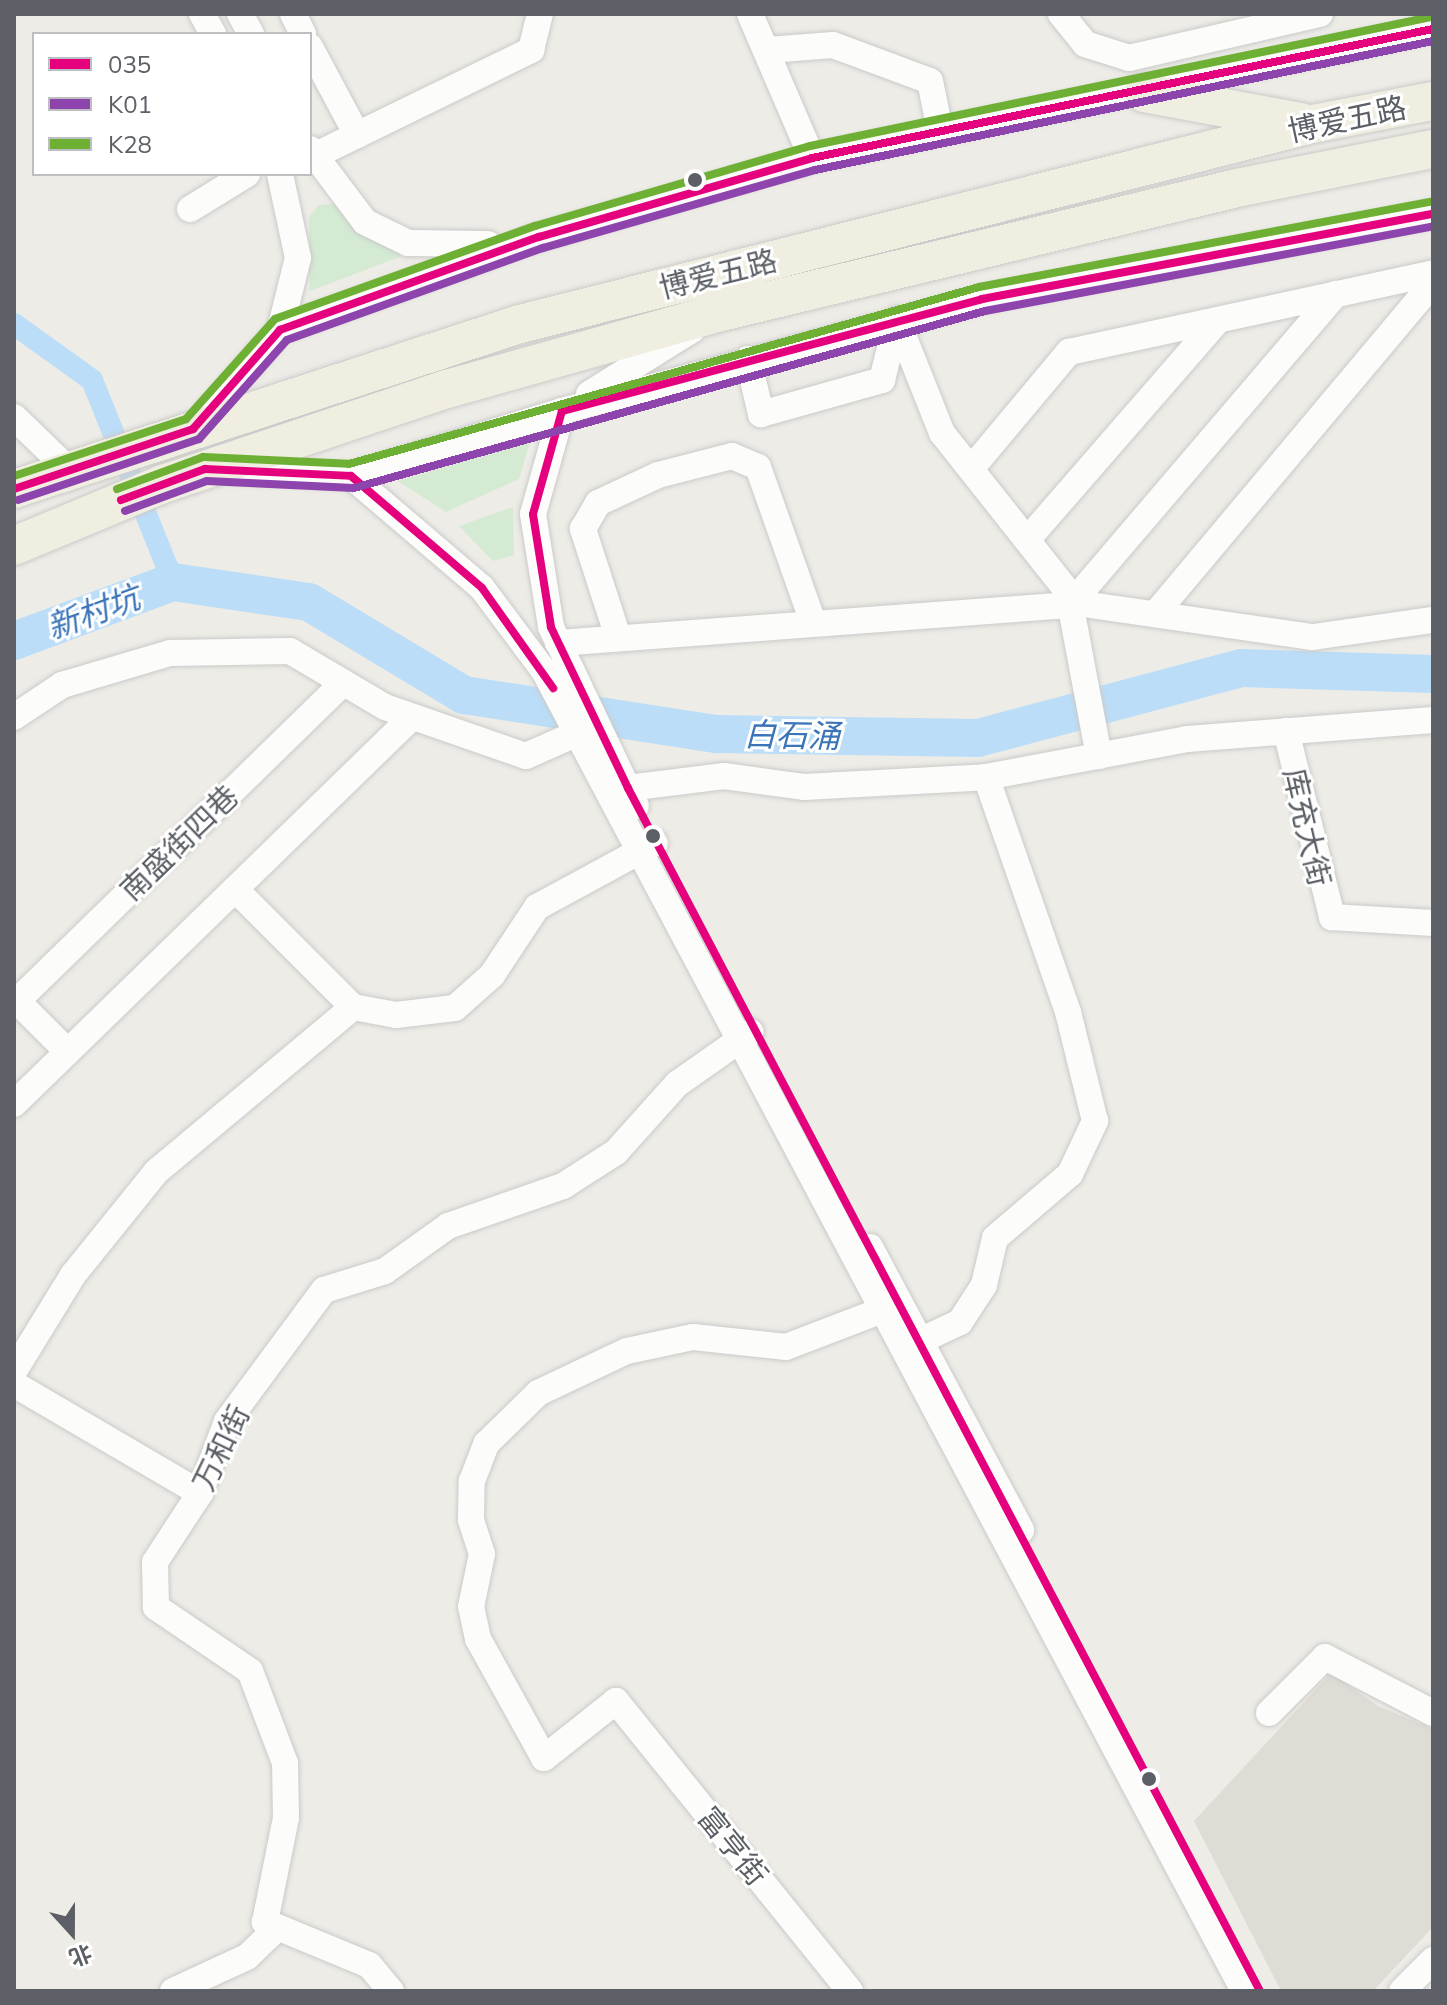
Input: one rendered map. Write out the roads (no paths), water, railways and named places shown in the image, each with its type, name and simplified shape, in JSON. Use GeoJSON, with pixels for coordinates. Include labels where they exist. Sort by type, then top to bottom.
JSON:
{"type":"FeatureCollection","features":[{"type":"Feature","properties":{"kind":"highway"},"geometry":{"type":"LineString","coordinates":[[1144,93],[1312,124]]}},
{"type":"Feature","properties":{"kind":"highway","name":"博爱五路"},"geometry":{"type":"LineString","coordinates":[[14,489],[520,324],[1312,124],[1433,101]]}},
{"type":"Feature","properties":{"kind":"highway","name":"博爱五路"},"geometry":{"type":"LineString","coordinates":[[14,546],[111,504],[205,469],[447,389],[721,312],[1176,202],[1433,149]]}},
{"type":"Feature","properties":{"kind":"street"},"geometry":{"type":"LineString","coordinates":[[202,14],[212,32]]}},
{"type":"Feature","properties":{"kind":"street"},"geometry":{"type":"LineString","coordinates":[[240,14],[250,32]]}},
{"type":"Feature","properties":{"kind":"street"},"geometry":{"type":"LineString","coordinates":[[293,14],[302,32]]}},
{"type":"Feature","properties":{"kind":"street"},"geometry":{"type":"LineString","coordinates":[[539,237],[459,247],[408,243],[365,222],[312,152],[357,135],[531,50],[540,14]]}},
{"type":"Feature","properties":{"kind":"street"},"geometry":{"type":"LineString","coordinates":[[750,14],[812,158]]}},
{"type":"Feature","properties":{"kind":"street"},"geometry":{"type":"LineString","coordinates":[[1061,14],[1085,44],[1129,58],[1320,14]]}},
{"type":"Feature","properties":{"kind":"street"},"geometry":{"type":"LineString","coordinates":[[280,330],[539,237],[812,158],[940,130],[1144,93],[1433,29]]}},
{"type":"Feature","properties":{"kind":"street"},"geometry":{"type":"LineString","coordinates":[[768,50],[833,45],[930,81],[940,130]]}},
{"type":"Feature","properties":{"kind":"street"},"geometry":{"type":"LineString","coordinates":[[312,51],[357,135]]}},
{"type":"Feature","properties":{"kind":"street"},"geometry":{"type":"LineString","coordinates":[[190,209],[244,176]]}},
{"type":"Feature","properties":{"kind":"street"},"geometry":{"type":"LineString","coordinates":[[193,429],[280,330],[298,258],[280,176]]}},
{"type":"Feature","properties":{"kind":"street","name":"博爱五路"},"geometry":{"type":"LineString","coordinates":[[205,469],[351,476],[562,411],[897,320],[1433,214]]}},
{"type":"Feature","properties":{"kind":"street"},"geometry":{"type":"LineString","coordinates":[[971,469],[1069,352],[1433,273]]}},
{"type":"Feature","properties":{"kind":"street"},"geometry":{"type":"LineString","coordinates":[[1156,613],[1433,283]]}},
{"type":"Feature","properties":{"kind":"street"},"geometry":{"type":"LineString","coordinates":[[1071,604],[1336,294]]}},
{"type":"Feature","properties":{"kind":"street"},"geometry":{"type":"LineString","coordinates":[[649,847],[628,788],[592,746],[563,652],[533,514],[562,411],[721,312]]}},
{"type":"Feature","properties":{"kind":"street"},"geometry":{"type":"LineString","coordinates":[[748,359],[761,414],[882,380],[897,320]]}},
{"type":"Feature","properties":{"kind":"street"},"geometry":{"type":"LineString","coordinates":[[897,320],[942,433],[1027,540],[1071,604],[1097,743]]}},
{"type":"Feature","properties":{"kind":"street"},"geometry":{"type":"LineString","coordinates":[[1027,540],[1218,320]]}},
{"type":"Feature","properties":{"kind":"street"},"geometry":{"type":"LineString","coordinates":[[14,417],[86,466]]}},
{"type":"Feature","properties":{"kind":"street"},"geometry":{"type":"LineString","coordinates":[[618,637],[583,529],[598,503],[658,475],[732,456],[758,467],[813,622]]}},
{"type":"Feature","properties":{"kind":"street"},"geometry":{"type":"LineString","coordinates":[[351,476],[482,588],[537,662],[592,746],[649,847],[746,1036],[892,1306],[1244,1991]]}},
{"type":"Feature","properties":{"kind":"street"},"geometry":{"type":"LineString","coordinates":[[563,652],[618,637],[1071,604],[1156,613],[1313,637],[1433,620]]}},
{"type":"Feature","properties":{"kind":"street"},"geometry":{"type":"LineString","coordinates":[[14,717],[62,685],[170,653],[290,651],[343,683],[412,717],[526,756],[592,746]]}},
{"type":"Feature","properties":{"kind":"street","name":"南盛街四巷"},"geometry":{"type":"LineString","coordinates":[[15,1001],[343,683]]}},
{"type":"Feature","properties":{"kind":"street"},"geometry":{"type":"LineString","coordinates":[[14,1104],[412,717]]}},
{"type":"Feature","properties":{"kind":"street"},"geometry":{"type":"LineString","coordinates":[[628,788],[724,776],[804,787],[986,777],[1097,743],[1433,720]]}},
{"type":"Feature","properties":{"kind":"street","name":"库充大街"},"geometry":{"type":"LineString","coordinates":[[1286,731],[1332,917],[1433,923]]}},
{"type":"Feature","properties":{"kind":"street"},"geometry":{"type":"LineString","coordinates":[[922,1340],[960,1322],[984,1285],[995,1238],[1070,1174],[1095,1121],[1068,1012],[986,777]]}},
{"type":"Feature","properties":{"kind":"street"},"geometry":{"type":"LineString","coordinates":[[235,889],[353,1007],[396,1015],[455,1008],[492,975],[537,907],[649,847]]}},
{"type":"Feature","properties":{"kind":"street"},"geometry":{"type":"LineString","coordinates":[[15,1001],[68,1052]]}},
{"type":"Feature","properties":{"kind":"street"},"geometry":{"type":"LineString","coordinates":[[14,1371],[73,1275],[156,1172],[353,1007]]}},
{"type":"Feature","properties":{"kind":"street","name":"万和街"},"geometry":{"type":"LineString","coordinates":[[277,1928],[265,1922],[286,1818],[285,1763],[250,1671],[156,1607],[155,1562],[200,1493],[227,1421],[324,1290],[385,1271],[448,1226],[563,1186],[616,1152],[677,1084],[746,1036]]}},
{"type":"Feature","properties":{"kind":"street"},"geometry":{"type":"LineString","coordinates":[[892,1306],[922,1340],[1260,1991]]}},
{"type":"Feature","properties":{"kind":"street","name":"富亨街"},"geometry":{"type":"LineString","coordinates":[[850,1991],[616,1701],[544,1758],[518,1721],[471,1607],[482,1554],[471,1520],[472,1481],[486,1444],[538,1393],[627,1351],[693,1337],[786,1347],[892,1306]]}},
{"type":"Feature","properties":{"kind":"street"},"geometry":{"type":"LineString","coordinates":[[14,1384],[200,1493]]}},
{"type":"Feature","properties":{"kind":"street"},"geometry":{"type":"LineString","coordinates":[[1269,1713],[1325,1657],[1433,1713]]}},
{"type":"Feature","properties":{"kind":"street"},"geometry":{"type":"LineString","coordinates":[[173,1991],[247,1957],[277,1928],[369,1965],[391,1991]]}},
{"type":"Feature","properties":{"kind":"street"},"geometry":{"type":"LineString","coordinates":[[1402,1991],[1433,1960]]}},
{"type":"Feature","properties":{"kind":"waterway"},"geometry":{"type":"LineString","coordinates":[[14,324],[92,380],[173,582]]}},
{"type":"Feature","properties":{"kind":"waterway","name":"白石涌"},"geometry":{"type":"LineString","coordinates":[[14,641],[173,582],[309,602],[464,695],[717,734],[978,738],[1241,668],[1433,674]]}},
{"type":"Feature","properties":{"kind":"water label","name":"新村坑"},"geometry":{"type":"Point","coordinates":[93,612]}}]}
